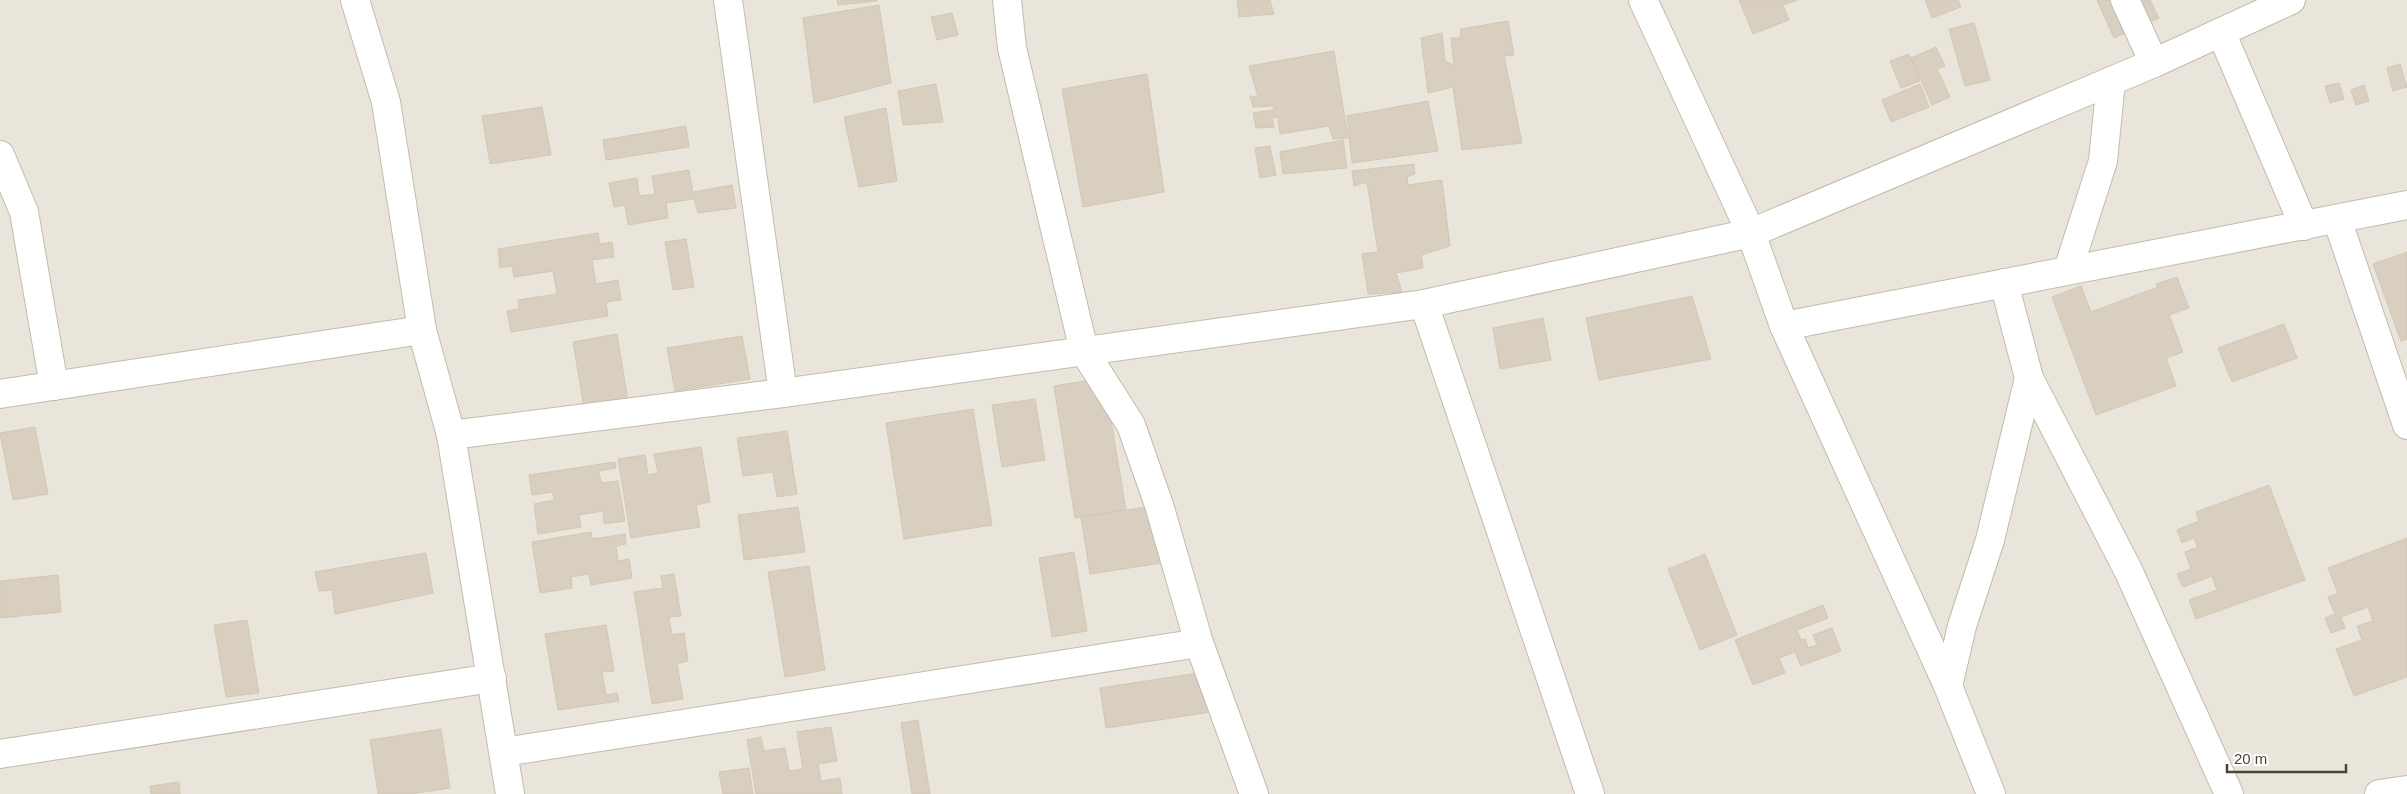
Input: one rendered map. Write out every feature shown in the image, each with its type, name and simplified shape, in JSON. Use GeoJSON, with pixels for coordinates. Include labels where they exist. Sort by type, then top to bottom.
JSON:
{"type":"FeatureCollection","features":[{"type":"Feature","properties":{"kind":"street"},"geometry":{"type":"LineString","coordinates":[[355,0],[386,102],[422,330],[451,435],[510,794]]}},
{"type":"Feature","properties":{"kind":"street"},"geometry":{"type":"LineString","coordinates":[[728,0],[783,393]]}},
{"type":"Feature","properties":{"kind":"street"},"geometry":{"type":"LineString","coordinates":[[1007,0],[1012,48],[1084,351],[1132,425],[1159,506],[1199,643],[1254,794]]}},
{"type":"Feature","properties":{"kind":"street"},"geometry":{"type":"LineString","coordinates":[[1643,0],[1751,233],[1784,326],[1948,686],[1991,794]]}},
{"type":"Feature","properties":{"kind":"street"},"geometry":{"type":"LineString","coordinates":[[2125,0],[2154,63]]}},
{"type":"Feature","properties":{"kind":"street"},"geometry":{"type":"LineString","coordinates":[[451,435],[783,393],[1424,304],[1751,233],[2154,63],[2291,0]]}},
{"type":"Feature","properties":{"kind":"street"},"geometry":{"type":"LineString","coordinates":[[2221,32],[2304,226]]}},
{"type":"Feature","properties":{"kind":"street"},"geometry":{"type":"LineString","coordinates":[[2068,270],[2103,161],[2111,81]]}},
{"type":"Feature","properties":{"kind":"street"},"geometry":{"type":"LineString","coordinates":[[0,155],[24,212],[54,386]]}},
{"type":"Feature","properties":{"kind":"street"},"geometry":{"type":"LineString","coordinates":[[1784,326],[2407,205]]}},
{"type":"Feature","properties":{"kind":"street"},"geometry":{"type":"LineString","coordinates":[[2338,219],[2407,425]]}},
{"type":"Feature","properties":{"kind":"street"},"geometry":{"type":"LineString","coordinates":[[2004,283],[2030,378],[2128,570],[2229,794]]}},
{"type":"Feature","properties":{"kind":"street"},"geometry":{"type":"LineString","coordinates":[[1424,304],[1590,794]]}},
{"type":"Feature","properties":{"kind":"street"},"geometry":{"type":"LineString","coordinates":[[0,394],[422,330]]}},
{"type":"Feature","properties":{"kind":"street"},"geometry":{"type":"LineString","coordinates":[[1948,686],[1962,626],[1990,540],[2030,378]]}},
{"type":"Feature","properties":{"kind":"street"},"geometry":{"type":"LineString","coordinates":[[504,752],[1199,643]]}},
{"type":"Feature","properties":{"kind":"street"},"geometry":{"type":"LineString","coordinates":[[0,754],[492,678]]}},
{"type":"Feature","properties":{"kind":"street"},"geometry":{"type":"LineString","coordinates":[[2380,794],[2407,790]]}},
{"type":"Feature","properties":{"kind":"shaded area"},"geometry":{"type":"Polygon","coordinates":[[[0,0],[2407,0],[2407,794],[0,794],[0,0]]]}},
{"type":"Feature","properties":{"kind":"building"},"geometry":{"type":"Polygon","coordinates":[[[837,0],[877,0],[877,1],[838,5],[837,0]]]}},
{"type":"Feature","properties":{"kind":"building"},"geometry":{"type":"Polygon","coordinates":[[[1237,0],[1270,0],[1274,14],[1239,17],[1237,0]]]}},
{"type":"Feature","properties":{"kind":"building"},"geometry":{"type":"Polygon","coordinates":[[[1739,0],[1798,0],[1783,5],[1789,20],[1753,34],[1739,0]]]}},
{"type":"Feature","properties":{"kind":"building"},"geometry":{"type":"Polygon","coordinates":[[[1925,0],[1958,0],[1961,7],[1932,18],[1925,0]]]}},
{"type":"Feature","properties":{"kind":"building"},"geometry":{"type":"Polygon","coordinates":[[[2097,0],[2150,0],[2159,18],[2114,38],[2097,0]]]}},
{"type":"Feature","properties":{"kind":"building"},"geometry":{"type":"Polygon","coordinates":[[[879,5],[891,83],[814,103],[803,18],[879,5]]]}},
{"type":"Feature","properties":{"kind":"building"},"geometry":{"type":"Polygon","coordinates":[[[952,13],[958,35],[937,40],[931,17],[952,13]]]}},
{"type":"Feature","properties":{"kind":"building"},"geometry":{"type":"Polygon","coordinates":[[[1508,21],[1514,55],[1504,56],[1522,143],[1462,150],[1453,87],[1428,93],[1421,38],[1442,33],[1445,61],[1454,65],[1451,38],[1460,38],[1461,29],[1508,21]]]}},
{"type":"Feature","properties":{"kind":"building"},"geometry":{"type":"Polygon","coordinates":[[[1974,23],[1990,80],[1965,86],[1949,29],[1974,23]]]}},
{"type":"Feature","properties":{"kind":"building"},"geometry":{"type":"Polygon","coordinates":[[[1936,47],[1945,66],[1937,69],[1950,97],[1932,105],[1911,58],[1936,47]]]}},
{"type":"Feature","properties":{"kind":"building"},"geometry":{"type":"Polygon","coordinates":[[[1334,51],[1348,138],[1333,139],[1329,126],[1280,134],[1278,117],[1272,118],[1274,127],[1256,128],[1253,113],[1274,110],[1273,106],[1253,107],[1250,96],[1258,97],[1249,66],[1334,51]]]}},
{"type":"Feature","properties":{"kind":"building"},"geometry":{"type":"Polygon","coordinates":[[[1909,54],[1920,81],[1901,88],[1890,61],[1909,54]]]}},
{"type":"Feature","properties":{"kind":"building"},"geometry":{"type":"Polygon","coordinates":[[[2400,64],[2407,87],[2393,91],[2387,68],[2400,64]]]}},
{"type":"Feature","properties":{"kind":"building"},"geometry":{"type":"Polygon","coordinates":[[[1147,74],[1164,192],[1083,207],[1062,89],[1147,74]]]}},
{"type":"Feature","properties":{"kind":"building"},"geometry":{"type":"Polygon","coordinates":[[[2339,83],[2344,99],[2330,103],[2325,86],[2339,83]]]}},
{"type":"Feature","properties":{"kind":"building"},"geometry":{"type":"Polygon","coordinates":[[[936,84],[943,122],[903,125],[898,91],[936,84]]]}},
{"type":"Feature","properties":{"kind":"building"},"geometry":{"type":"Polygon","coordinates":[[[1920,84],[1929,107],[1891,122],[1882,100],[1920,84]]]}},
{"type":"Feature","properties":{"kind":"building"},"geometry":{"type":"Polygon","coordinates":[[[2364,85],[2369,101],[2356,105],[2351,90],[2364,85]]]}},
{"type":"Feature","properties":{"kind":"building"},"geometry":{"type":"Polygon","coordinates":[[[1428,101],[1438,151],[1352,163],[1347,116],[1428,101]]]}},
{"type":"Feature","properties":{"kind":"building"},"geometry":{"type":"Polygon","coordinates":[[[542,107],[551,155],[490,164],[482,116],[542,107]]]}},
{"type":"Feature","properties":{"kind":"building"},"geometry":{"type":"Polygon","coordinates":[[[886,108],[897,181],[859,187],[844,117],[886,108]]]}},
{"type":"Feature","properties":{"kind":"building"},"geometry":{"type":"Polygon","coordinates":[[[686,126],[689,147],[606,160],[603,140],[686,126]]]}},
{"type":"Feature","properties":{"kind":"building"},"geometry":{"type":"Polygon","coordinates":[[[1343,140],[1347,168],[1283,174],[1280,152],[1343,140]]]}},
{"type":"Feature","properties":{"kind":"building"},"geometry":{"type":"Polygon","coordinates":[[[1270,146],[1276,175],[1260,178],[1255,148],[1270,146]]]}},
{"type":"Feature","properties":{"kind":"building"},"geometry":{"type":"Polygon","coordinates":[[[1414,164],[1415,174],[1407,177],[1408,185],[1442,180],[1450,246],[1421,255],[1423,268],[1396,273],[1402,292],[1368,294],[1362,254],[1378,252],[1367,182],[1354,186],[1352,171],[1414,164]]]}},
{"type":"Feature","properties":{"kind":"building"},"geometry":{"type":"Polygon","coordinates":[[[689,170],[693,192],[732,185],[736,208],[698,213],[694,199],[666,203],[668,218],[628,225],[625,205],[614,207],[609,183],[637,178],[639,196],[655,194],[652,176],[689,170]]]}},
{"type":"Feature","properties":{"kind":"building"},"geometry":{"type":"Polygon","coordinates":[[[598,233],[600,244],[612,242],[614,257],[592,260],[596,284],[618,280],[621,300],[606,302],[608,316],[511,332],[507,311],[519,309],[518,300],[557,294],[553,271],[514,277],[512,266],[500,268],[498,249],[598,233]]]}},
{"type":"Feature","properties":{"kind":"building"},"geometry":{"type":"Polygon","coordinates":[[[686,239],[694,287],[673,290],[665,242],[686,239]]]}},
{"type":"Feature","properties":{"kind":"building"},"geometry":{"type":"Polygon","coordinates":[[[2407,252],[2407,339],[2401,341],[2373,264],[2407,252]]]}},
{"type":"Feature","properties":{"kind":"building"},"geometry":{"type":"Polygon","coordinates":[[[2177,277],[2189,308],[2169,315],[2183,352],[2166,358],[2176,386],[2096,415],[2052,297],[2081,286],[2091,312],[2158,287],[2156,284],[2177,277]]]}},
{"type":"Feature","properties":{"kind":"building"},"geometry":{"type":"Polygon","coordinates":[[[1692,296],[1711,359],[1599,380],[1586,318],[1692,296]]]}},
{"type":"Feature","properties":{"kind":"building"},"geometry":{"type":"Polygon","coordinates":[[[1543,318],[1551,360],[1500,369],[1493,328],[1543,318]]]}},
{"type":"Feature","properties":{"kind":"building"},"geometry":{"type":"Polygon","coordinates":[[[2284,324],[2297,358],[2232,382],[2218,348],[2284,324]]]}},
{"type":"Feature","properties":{"kind":"building"},"geometry":{"type":"Polygon","coordinates":[[[617,334],[628,401],[584,408],[573,342],[617,334]]]}},
{"type":"Feature","properties":{"kind":"building"},"geometry":{"type":"Polygon","coordinates":[[[742,336],[750,379],[675,391],[667,348],[742,336]]]}},
{"type":"Feature","properties":{"kind":"building"},"geometry":{"type":"Polygon","coordinates":[[[1104,378],[1126,510],[1075,518],[1054,386],[1104,378]]]}},
{"type":"Feature","properties":{"kind":"building"},"geometry":{"type":"Polygon","coordinates":[[[1035,399],[1045,460],[1002,467],[992,405],[1035,399]]]}},
{"type":"Feature","properties":{"kind":"building"},"geometry":{"type":"Polygon","coordinates":[[[973,409],[992,525],[904,539],[886,423],[973,409]]]}},
{"type":"Feature","properties":{"kind":"building"},"geometry":{"type":"Polygon","coordinates":[[[35,427],[48,494],[13,500],[0,433],[35,427]]]}},
{"type":"Feature","properties":{"kind":"building"},"geometry":{"type":"Polygon","coordinates":[[[787,431],[797,494],[777,497],[773,472],[743,476],[737,438],[787,431]]]}},
{"type":"Feature","properties":{"kind":"building"},"geometry":{"type":"Polygon","coordinates":[[[701,447],[710,502],[696,505],[700,527],[631,538],[618,459],[645,455],[648,475],[658,473],[654,454],[701,447]]]}},
{"type":"Feature","properties":{"kind":"building"},"geometry":{"type":"Polygon","coordinates":[[[615,462],[616,468],[599,471],[601,483],[618,481],[625,521],[604,524],[603,511],[579,515],[581,527],[538,534],[534,504],[554,500],[553,492],[532,495],[529,475],[615,462]]]}},
{"type":"Feature","properties":{"kind":"building"},"geometry":{"type":"Polygon","coordinates":[[[2269,485],[2305,580],[2196,619],[2189,600],[2217,590],[2212,576],[2183,587],[2177,574],[2191,569],[2185,552],[2198,547],[2194,538],[2182,543],[2177,530],[2199,521],[2196,512],[2269,485]]]}},
{"type":"Feature","properties":{"kind":"building"},"geometry":{"type":"Polygon","coordinates":[[[1159,505],[1168,562],[1090,574],[1081,517],[1159,505]]]}},
{"type":"Feature","properties":{"kind":"building"},"geometry":{"type":"Polygon","coordinates":[[[798,507],[805,552],[744,560],[738,515],[798,507]]]}},
{"type":"Feature","properties":{"kind":"building"},"geometry":{"type":"Polygon","coordinates":[[[591,532],[592,539],[625,534],[626,544],[616,546],[618,561],[629,559],[632,578],[591,585],[589,574],[571,577],[572,588],[540,593],[532,542],[591,532]]]}},
{"type":"Feature","properties":{"kind":"building"},"geometry":{"type":"Polygon","coordinates":[[[2407,538],[2407,677],[2354,696],[2336,649],[2362,640],[2357,626],[2373,621],[2368,607],[2341,617],[2345,628],[2331,633],[2325,618],[2335,614],[2328,597],[2338,593],[2328,568],[2407,538]]]}},
{"type":"Feature","properties":{"kind":"building"},"geometry":{"type":"Polygon","coordinates":[[[1074,552],[1087,631],[1052,637],[1039,558],[1074,552]]]}},
{"type":"Feature","properties":{"kind":"building"},"geometry":{"type":"Polygon","coordinates":[[[426,553],[433,593],[335,614],[332,590],[319,591],[315,572],[426,553]]]}},
{"type":"Feature","properties":{"kind":"building"},"geometry":{"type":"Polygon","coordinates":[[[1705,554],[1737,635],[1700,650],[1668,569],[1705,554]]]}},
{"type":"Feature","properties":{"kind":"building"},"geometry":{"type":"Polygon","coordinates":[[[809,566],[825,670],[785,677],[768,572],[809,566]]]}},
{"type":"Feature","properties":{"kind":"building"},"geometry":{"type":"Polygon","coordinates":[[[674,574],[681,616],[669,617],[672,635],[684,633],[688,661],[677,664],[683,699],[652,704],[634,592],[663,588],[661,576],[674,574]]]}},
{"type":"Feature","properties":{"kind":"building"},"geometry":{"type":"Polygon","coordinates":[[[58,575],[61,612],[0,618],[0,581],[58,575]]]}},
{"type":"Feature","properties":{"kind":"building"},"geometry":{"type":"Polygon","coordinates":[[[1823,605],[1828,618],[1797,630],[1801,640],[1805,639],[1808,648],[1817,645],[1813,635],[1832,628],[1841,651],[1801,666],[1795,652],[1779,658],[1785,673],[1753,685],[1735,640],[1823,605]]]}},
{"type":"Feature","properties":{"kind":"building"},"geometry":{"type":"Polygon","coordinates":[[[247,620],[259,693],[226,697],[214,625],[247,620]]]}},
{"type":"Feature","properties":{"kind":"building"},"geometry":{"type":"Polygon","coordinates":[[[606,625],[614,671],[602,672],[606,695],[617,693],[619,701],[558,710],[545,634],[606,625]]]}},
{"type":"Feature","properties":{"kind":"building"},"geometry":{"type":"Polygon","coordinates":[[[1205,672],[1211,712],[1106,728],[1100,688],[1205,672]]]}},
{"type":"Feature","properties":{"kind":"building"},"geometry":{"type":"Polygon","coordinates":[[[918,720],[930,794],[912,794],[901,723],[918,720]]]}},
{"type":"Feature","properties":{"kind":"building"},"geometry":{"type":"Polygon","coordinates":[[[831,727],[837,761],[818,764],[821,781],[840,778],[842,794],[756,794],[747,740],[761,737],[764,751],[785,748],[789,771],[803,769],[797,732],[831,727]]]}},
{"type":"Feature","properties":{"kind":"building"},"geometry":{"type":"Polygon","coordinates":[[[441,729],[450,788],[411,794],[378,794],[370,740],[441,729]]]}},
{"type":"Feature","properties":{"kind":"building"},"geometry":{"type":"Polygon","coordinates":[[[749,768],[753,794],[723,794],[719,772],[749,768]]]}},
{"type":"Feature","properties":{"kind":"building"},"geometry":{"type":"Polygon","coordinates":[[[179,782],[180,794],[151,794],[150,786],[179,782]]]}}]}
